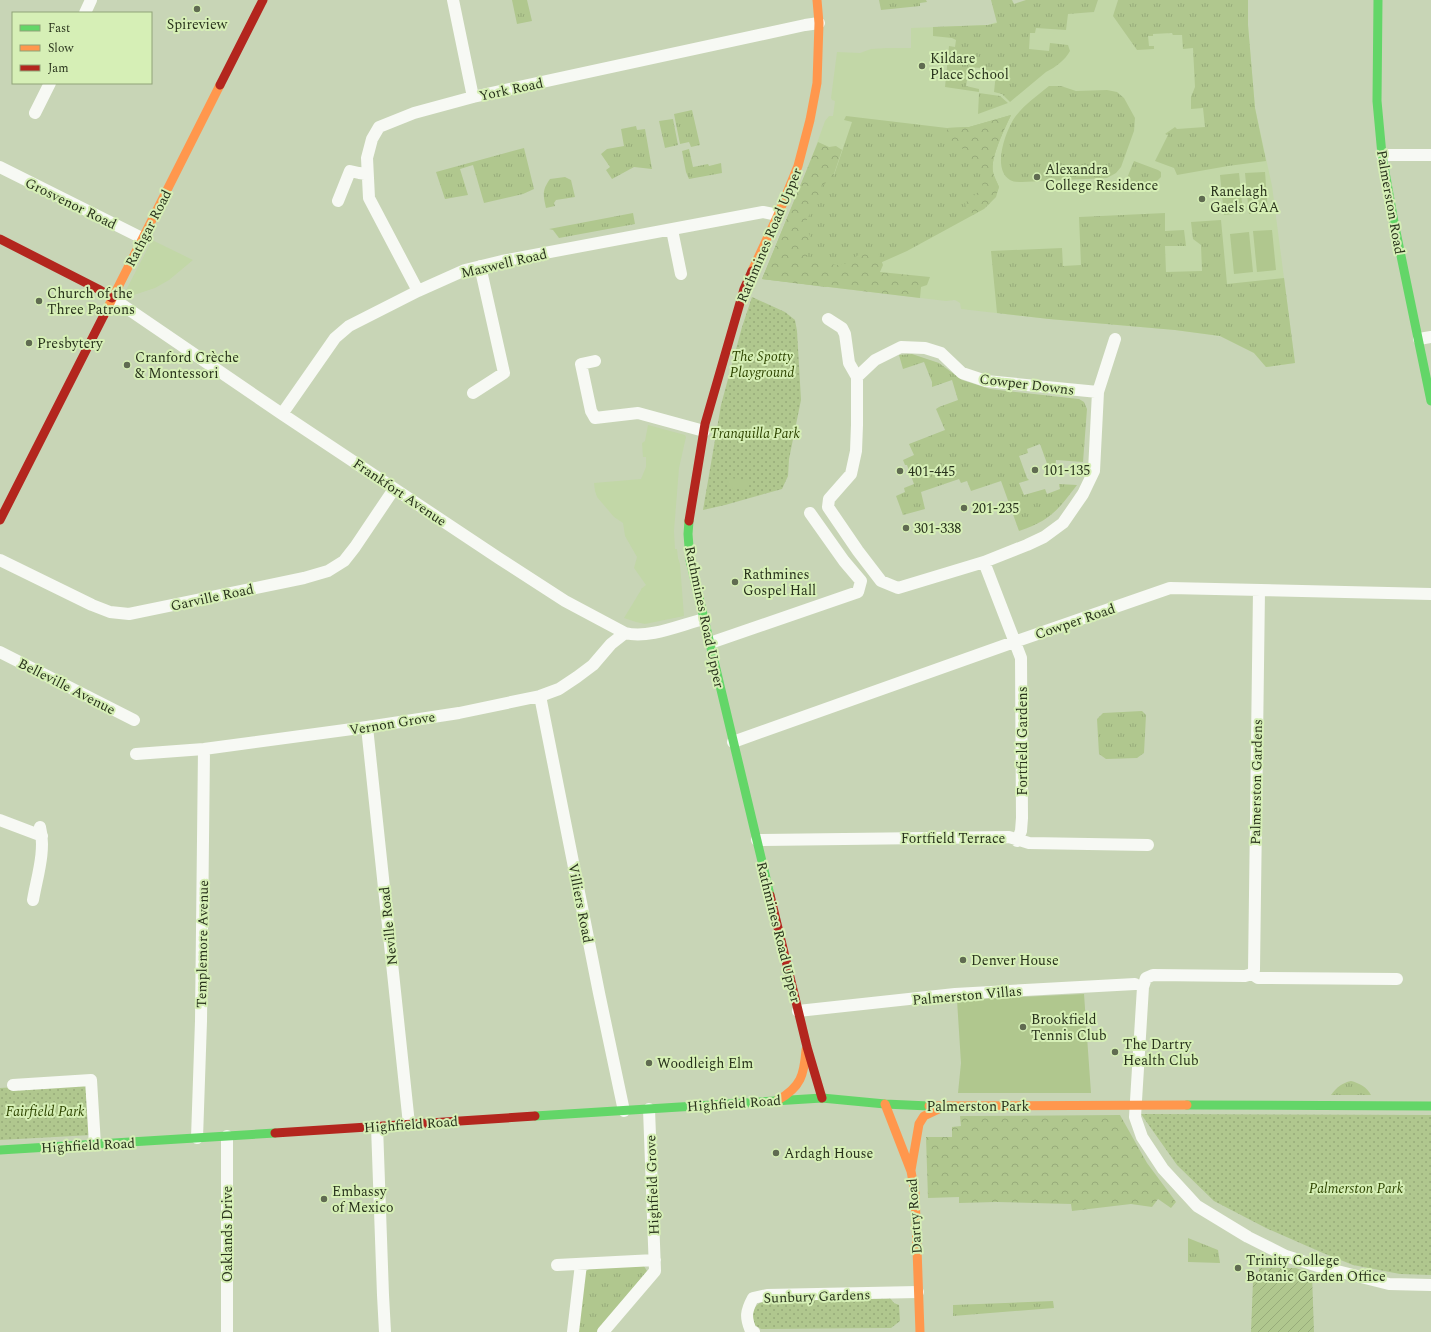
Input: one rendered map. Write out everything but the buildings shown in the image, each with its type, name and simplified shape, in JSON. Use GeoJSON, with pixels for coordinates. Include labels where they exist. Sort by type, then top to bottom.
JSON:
{"type":"FeatureCollection","features":[{"type":"Feature","properties":{"kind":"main road","name":"Rathgar Road"},"geometry":{"type":"LineString","coordinates":[[0,520],[263,0]]}},
{"type":"Feature","properties":{"kind":"main road","name":"Rathmines Road Upper"},"geometry":{"type":"LineString","coordinates":[[817,0],[819,23],[818,83],[813,105],[798,166],[778,215],[744,287],[708,410],[689,516],[688,534],[690,560],[733,742],[798,1011],[822,1098]]}},
{"type":"Feature","properties":{"kind":"main road","name":"Palmerston Road"},"geometry":{"type":"LineString","coordinates":[[1378,0],[1377,101],[1382,155],[1394,222],[1431,401]]}},
{"type":"Feature","properties":{"kind":"main road"},"geometry":{"type":"LineString","coordinates":[[0,239],[100,290],[112,298]]}},
{"type":"Feature","properties":{"kind":"main road"},"geometry":{"type":"LineString","coordinates":[[777,1100],[795,1089],[799,1082],[807,1047]]}},
{"type":"Feature","properties":{"kind":"main road","name":"Highfield Road"},"geometry":{"type":"LineString","coordinates":[[0,1150],[822,1098]]}},
{"type":"Feature","properties":{"kind":"main road","name":"Palmerston Park"},"geometry":{"type":"LineString","coordinates":[[822,1098],[885,1104],[944,1107],[1431,1106]]}},
{"type":"Feature","properties":{"kind":"main road","name":"Dartry Road"},"geometry":{"type":"LineString","coordinates":[[885,1104],[911,1171],[915,1193],[920,1332]]}},
{"type":"Feature","properties":{"kind":"main road"},"geometry":{"type":"LineString","coordinates":[[911,1171],[919,1124],[924,1116],[944,1107]]}},
{"type":"Feature","properties":{"kind":"street"},"geometry":{"type":"LineString","coordinates":[[85,12],[91,0]]}},
{"type":"Feature","properties":{"kind":"street"},"geometry":{"type":"LineString","coordinates":[[452,0],[473,97]]}},
{"type":"Feature","properties":{"kind":"street","name":"York Road"},"geometry":{"type":"LineString","coordinates":[[418,291],[369,198],[367,158],[372,139],[379,127],[414,113],[473,97],[819,23]]}},
{"type":"Feature","properties":{"kind":"street"},"geometry":{"type":"LineString","coordinates":[[35,113],[50,84]]}},
{"type":"Feature","properties":{"kind":"street"},"geometry":{"type":"LineString","coordinates":[[1382,155],[1431,155]]}},
{"type":"Feature","properties":{"kind":"street","name":"Grosvenor Road"},"geometry":{"type":"LineString","coordinates":[[0,167],[142,238]]}},
{"type":"Feature","properties":{"kind":"street"},"geometry":{"type":"LineString","coordinates":[[338,200],[350,171],[368,174]]}},
{"type":"Feature","properties":{"kind":"street","name":"Maxwell Road"},"geometry":{"type":"LineString","coordinates":[[282,414],[335,338],[349,326],[418,291],[465,270],[763,212],[778,215]]}},
{"type":"Feature","properties":{"kind":"street"},"geometry":{"type":"LineString","coordinates":[[672,230],[681,274]]}},
{"type":"Feature","properties":{"kind":"street"},"geometry":{"type":"LineString","coordinates":[[473,393],[504,373],[480,266]]}},
{"type":"Feature","properties":{"kind":"street","name":"Frankfort Avenue"},"geometry":{"type":"LineString","coordinates":[[112,298],[394,489],[565,601],[625,633],[634,635],[650,634],[704,619]]}},
{"type":"Feature","properties":{"kind":"street"},"geometry":{"type":"LineString","coordinates":[[828,319],[842,328],[845,334],[849,363],[857,377],[856,451],[851,474],[828,499],[828,507],[858,551],[881,581],[898,588],[984,562],[1044,537],[1063,523],[1083,494],[1094,471],[1098,392],[1115,339]]}},
{"type":"Feature","properties":{"kind":"street"},"geometry":{"type":"LineString","coordinates":[[1419,339],[1431,337]]}},
{"type":"Feature","properties":{"kind":"street","name":"Cowper Downs"},"geometry":{"type":"LineString","coordinates":[[857,377],[875,360],[901,347],[925,348],[941,353],[962,373],[986,381],[1098,392]]}},
{"type":"Feature","properties":{"kind":"street"},"geometry":{"type":"LineString","coordinates":[[595,361],[581,364],[590,411],[595,418],[638,413],[704,431]]}},
{"type":"Feature","properties":{"kind":"street","name":"Garville Road"},"geometry":{"type":"LineString","coordinates":[[0,560],[92,605],[110,612],[129,614],[304,578],[328,571],[344,561],[394,489]]}},
{"type":"Feature","properties":{"kind":"street"},"geometry":{"type":"LineString","coordinates":[[710,643],[858,592],[861,581],[844,561],[810,514]]}},
{"type":"Feature","properties":{"kind":"street"},"geometry":{"type":"LineString","coordinates":[[984,562],[1014,642]]}},
{"type":"Feature","properties":{"kind":"street","name":"Cowper Road"},"geometry":{"type":"LineString","coordinates":[[733,742],[1170,588],[1431,594]]}},
{"type":"Feature","properties":{"kind":"street","name":"Palmerston Gardens"},"geometry":{"type":"LineString","coordinates":[[1252,974],[1254,970],[1259,590]]}},
{"type":"Feature","properties":{"kind":"street","name":"Vernon Grove"},"geometry":{"type":"LineString","coordinates":[[136,754],[204,749],[367,727],[459,713],[540,696],[559,689],[577,677],[593,665],[611,644],[625,633]]}},
{"type":"Feature","properties":{"kind":"street","name":"Fortfield Gardens"},"geometry":{"type":"LineString","coordinates":[[1014,642],[1021,658],[1022,818],[1021,831],[1017,841]]}},
{"type":"Feature","properties":{"kind":"street","name":"Belleville Avenue"},"geometry":{"type":"LineString","coordinates":[[0,652],[134,720]]}},
{"type":"Feature","properties":{"kind":"street","name":"Villiers Road"},"geometry":{"type":"LineString","coordinates":[[540,696],[624,1111]]}},
{"type":"Feature","properties":{"kind":"street","name":"Neville Road"},"geometry":{"type":"LineString","coordinates":[[367,727],[409,1124]]}},
{"type":"Feature","properties":{"kind":"street","name":"Templemore Avenue"},"geometry":{"type":"LineString","coordinates":[[197,1138],[201,1021],[204,749]]}},
{"type":"Feature","properties":{"kind":"street"},"geometry":{"type":"LineString","coordinates":[[0,820],[41,832],[40,858],[33,900]]}},
{"type":"Feature","properties":{"kind":"street","name":"Fortfield Terrace"},"geometry":{"type":"LineString","coordinates":[[757,840],[1009,837],[1029,844],[1148,845]]}},
{"type":"Feature","properties":{"kind":"street"},"geometry":{"type":"LineString","coordinates":[[1397,979],[1258,978],[1252,974],[1245,976],[1153,975],[1146,978],[1143,987],[1135,1117],[1142,1137],[1163,1168],[1197,1206],[1248,1237],[1286,1256],[1321,1267],[1390,1284],[1431,1285]]}},
{"type":"Feature","properties":{"kind":"street","name":"Palmerston Villas"},"geometry":{"type":"LineString","coordinates":[[798,1011],[954,994],[1135,984]]}},
{"type":"Feature","properties":{"kind":"street"},"geometry":{"type":"LineString","coordinates":[[13,1085],[91,1080],[95,1145]]}},
{"type":"Feature","properties":{"kind":"street","name":"Highfield Grove"},"geometry":{"type":"LineString","coordinates":[[603,1332],[655,1271],[649,1109]]}},
{"type":"Feature","properties":{"kind":"street"},"geometry":{"type":"LineString","coordinates":[[377,1126],[385,1332]]}},
{"type":"Feature","properties":{"kind":"street","name":"Oaklands Drive"},"geometry":{"type":"LineString","coordinates":[[227,1136],[227,1332]]}},
{"type":"Feature","properties":{"kind":"street"},"geometry":{"type":"LineString","coordinates":[[557,1265],[655,1260]]}},
{"type":"Feature","properties":{"kind":"street"},"geometry":{"type":"LineString","coordinates":[[573,1332],[581,1264]]}},
{"type":"Feature","properties":{"kind":"street","name":"Sunbury Gardens"},"geometry":{"type":"LineString","coordinates":[[752,1332],[747,1322],[747,1309],[753,1298],[767,1295],[918,1292]]}},
{"type":"Feature","properties":{"kind":"shaded area","name":"Alexandra College Residence"},"geometry":{"type":"Polygon","coordinates":[[[1098,0],[1118,0],[1116,8],[1248,25],[1255,108],[1272,186],[1295,363],[1266,367],[1254,353],[1220,336],[1175,330],[1049,319],[961,309],[960,303],[955,300],[946,301],[762,279],[808,168],[825,121],[829,116],[833,116],[835,101],[831,98],[837,52],[860,53],[871,49],[911,48],[911,28],[988,25],[1016,15],[1094,12],[1098,0]]]}},
{"type":"Feature","properties":{"kind":"shaded area"},"geometry":{"type":"Polygon","coordinates":[[[152,240],[193,260],[169,280],[155,288],[128,297],[124,294],[152,240]]]}},
{"type":"Feature","properties":{"kind":"shaded area"},"geometry":{"type":"Polygon","coordinates":[[[648,425],[685,435],[686,437],[679,468],[674,531],[675,549],[677,549],[680,564],[684,616],[645,624],[624,618],[641,589],[646,585],[634,568],[637,557],[625,536],[623,523],[614,517],[597,497],[594,483],[641,479],[646,467],[646,457],[643,457],[642,443],[645,441],[648,425]]]}},
{"type":"Feature","properties":{"kind":"green space"},"geometry":{"type":"Polygon","coordinates":[[[512,0],[527,0],[532,21],[517,24],[512,0]]]}},
{"type":"Feature","properties":{"kind":"green space"},"geometry":{"type":"Polygon","coordinates":[[[879,0],[926,0],[927,2],[920,3],[920,6],[881,10],[879,0]]]}},
{"type":"Feature","properties":{"kind":"green space"},"geometry":{"type":"Polygon","coordinates":[[[991,0],[1012,0],[1014,4],[1026,0],[1098,0],[1094,12],[1068,14],[1066,30],[1036,28],[1035,33],[1030,33],[1029,49],[1049,51],[1050,43],[1068,45],[1070,51],[1060,63],[1046,72],[1010,102],[1002,94],[994,92],[996,73],[981,71],[981,68],[969,67],[966,86],[979,89],[979,92],[945,87],[949,46],[955,47],[956,40],[952,38],[933,36],[933,27],[988,25],[997,23],[991,0]]]}},
{"type":"Feature","properties":{"kind":"green space"},"geometry":{"type":"Polygon","coordinates":[[[1118,0],[1248,0],[1248,25],[1255,108],[1266,161],[1177,175],[1174,168],[1155,161],[1168,135],[1165,134],[1175,127],[1177,129],[1205,127],[1203,108],[1191,109],[1191,97],[1195,87],[1193,48],[1183,49],[1182,35],[1173,35],[1172,33],[1153,34],[1153,36],[1148,36],[1149,46],[1154,46],[1154,49],[1137,50],[1113,16],[1118,0]]]}},
{"type":"Feature","properties":{"kind":"green space"},"geometry":{"type":"Polygon","coordinates":[[[1049,86],[1061,86],[1076,91],[1107,90],[1117,92],[1124,98],[1135,118],[1134,131],[1121,167],[1116,173],[1107,178],[1022,182],[1011,181],[1005,175],[1001,160],[1004,142],[1010,126],[1021,110],[1049,86]]]}},
{"type":"Feature","properties":{"kind":"green space"},"geometry":{"type":"Polygon","coordinates":[[[979,93],[1000,96],[1008,103],[978,114],[979,93]]]}},
{"type":"Feature","properties":{"kind":"green space"},"geometry":{"type":"Polygon","coordinates":[[[692,110],[700,145],[691,147],[689,142],[680,144],[674,114],[692,110]]]}},
{"type":"Feature","properties":{"kind":"green space"},"geometry":{"type":"Polygon","coordinates":[[[1011,115],[994,159],[993,172],[999,187],[996,197],[984,209],[907,251],[826,287],[762,279],[808,168],[834,175],[852,122],[844,120],[846,116],[947,128],[969,127],[1011,115]]]}},
{"type":"Feature","properties":{"kind":"green space"},"geometry":{"type":"Polygon","coordinates":[[[1011,115],[994,159],[993,172],[999,187],[990,203],[974,214],[967,210],[965,203],[983,188],[979,167],[963,149],[951,140],[947,128],[969,127],[1011,115]]]}},
{"type":"Feature","properties":{"kind":"green space"},"geometry":{"type":"Polygon","coordinates":[[[673,119],[678,145],[665,148],[659,121],[673,119]]]}},
{"type":"Feature","properties":{"kind":"green space"},"geometry":{"type":"Polygon","coordinates":[[[636,126],[637,130],[645,129],[652,169],[634,167],[612,179],[606,170],[610,167],[601,154],[607,149],[624,146],[621,129],[636,126]]]}},
{"type":"Feature","properties":{"kind":"green space"},"geometry":{"type":"Polygon","coordinates":[[[818,142],[829,147],[836,146],[842,150],[832,180],[822,186],[819,195],[813,198],[816,202],[805,223],[811,240],[811,247],[806,257],[810,261],[837,265],[848,263],[862,252],[878,252],[883,265],[880,272],[930,277],[927,285],[921,287],[920,298],[762,279],[818,142]]]}},
{"type":"Feature","properties":{"kind":"green space"},"geometry":{"type":"Polygon","coordinates":[[[524,148],[534,189],[523,194],[484,203],[473,165],[460,169],[468,195],[445,199],[436,172],[524,148]]]}},
{"type":"Feature","properties":{"kind":"green space"},"geometry":{"type":"Polygon","coordinates":[[[689,149],[693,167],[708,164],[709,166],[721,163],[722,173],[689,179],[686,172],[682,151],[689,149]]]}},
{"type":"Feature","properties":{"kind":"green space"},"geometry":{"type":"Polygon","coordinates":[[[1134,161],[1158,170],[1161,172],[1161,177],[1157,181],[1125,183],[1134,161]]]}},
{"type":"Feature","properties":{"kind":"green space"},"geometry":{"type":"Polygon","coordinates":[[[1265,172],[1268,212],[1249,214],[1245,173],[1265,172]]]}},
{"type":"Feature","properties":{"kind":"green space"},"geometry":{"type":"Polygon","coordinates":[[[1239,173],[1243,213],[1224,215],[1220,175],[1239,173]]]}},
{"type":"Feature","properties":{"kind":"green space"},"geometry":{"type":"Polygon","coordinates":[[[565,177],[571,180],[575,197],[556,200],[554,203],[555,206],[546,208],[544,193],[547,183],[550,179],[565,177]]]}},
{"type":"Feature","properties":{"kind":"green space"},"geometry":{"type":"Polygon","coordinates":[[[633,213],[635,224],[559,238],[553,230],[549,229],[633,213]]]}},
{"type":"Feature","properties":{"kind":"green space"},"geometry":{"type":"Polygon","coordinates":[[[1165,213],[1165,231],[1184,230],[1186,246],[1165,246],[1166,272],[1202,271],[1201,245],[1193,239],[1191,222],[1221,220],[1227,284],[1284,278],[1295,363],[1266,367],[1254,353],[1220,336],[1175,330],[997,313],[991,251],[1062,248],[1063,266],[1081,265],[1079,217],[1165,213]]]}},
{"type":"Feature","properties":{"kind":"green space"},"geometry":{"type":"Polygon","coordinates":[[[1272,230],[1276,270],[1257,272],[1253,231],[1272,230]]]}},
{"type":"Feature","properties":{"kind":"green space"},"geometry":{"type":"Polygon","coordinates":[[[1249,232],[1253,272],[1234,274],[1230,234],[1249,232]]]}},
{"type":"Feature","properties":{"kind":"green space","name":"Tranquilla Park"},"geometry":{"type":"Polygon","coordinates":[[[752,297],[785,312],[795,320],[801,400],[789,459],[788,476],[782,489],[703,510],[721,405],[742,327],[752,297]]]}},
{"type":"Feature","properties":{"kind":"green space"},"geometry":{"type":"Polygon","coordinates":[[[912,354],[939,363],[962,380],[990,389],[1079,399],[1084,402],[1087,409],[1083,462],[1056,460],[1055,473],[1049,469],[1040,444],[1027,449],[1028,453],[1019,456],[1029,480],[1019,483],[1024,495],[1045,489],[1047,494],[1060,489],[1059,484],[1077,485],[1064,502],[1052,514],[1039,523],[1019,531],[1001,481],[971,491],[967,481],[961,483],[959,479],[921,492],[925,509],[903,515],[896,496],[905,492],[904,488],[914,484],[907,465],[905,465],[903,460],[914,455],[909,444],[945,430],[936,409],[958,400],[952,380],[932,387],[932,382],[924,362],[903,369],[899,355],[912,354]]]}},
{"type":"Feature","properties":{"kind":"green space"},"geometry":{"type":"Polygon","coordinates":[[[728,478],[748,480],[748,490],[727,488],[728,478]]]}},
{"type":"Feature","properties":{"kind":"green space"},"geometry":{"type":"Polygon","coordinates":[[[1142,711],[1146,715],[1144,753],[1137,758],[1106,759],[1099,754],[1097,719],[1103,713],[1142,711]]]}},
{"type":"Feature","properties":{"kind":"green space","name":"Brookfield Tennis Club"},"geometry":{"type":"Polygon","coordinates":[[[1084,994],[1091,1093],[958,1093],[961,1063],[957,1000],[1084,994]]]}},
{"type":"Feature","properties":{"kind":"green space"},"geometry":{"type":"Polygon","coordinates":[[[1351,1081],[1362,1086],[1371,1095],[1331,1095],[1340,1086],[1351,1081]]]}},
{"type":"Feature","properties":{"kind":"green space","name":"Fairfield Park"},"geometry":{"type":"Polygon","coordinates":[[[89,1083],[91,1135],[0,1140],[0,1088],[89,1083]]]}},
{"type":"Feature","properties":{"kind":"green space","name":"Palmerston Park"},"geometry":{"type":"Polygon","coordinates":[[[1141,1114],[1431,1115],[1431,1275],[1400,1274],[1353,1265],[1266,1228],[1214,1201],[1177,1165],[1141,1114]]]}},
{"type":"Feature","properties":{"kind":"green space"},"geometry":{"type":"Polygon","coordinates":[[[1120,1115],[1147,1163],[1176,1202],[1171,1208],[1158,1199],[1152,1207],[1131,1204],[1072,1211],[1071,1204],[996,1202],[959,1203],[959,1197],[928,1198],[926,1137],[952,1137],[952,1127],[961,1126],[960,1116],[1120,1115]]]}},
{"type":"Feature","properties":{"kind":"green space"},"geometry":{"type":"Polygon","coordinates":[[[1188,1238],[1218,1250],[1220,1263],[1188,1262],[1188,1238]]]}},
{"type":"Feature","properties":{"kind":"green space"},"geometry":{"type":"Polygon","coordinates":[[[644,1266],[647,1271],[597,1332],[577,1332],[585,1272],[590,1268],[644,1266]]]}},
{"type":"Feature","properties":{"kind":"green space"},"geometry":{"type":"Polygon","coordinates":[[[1259,1268],[1296,1268],[1312,1274],[1314,1332],[1251,1332],[1253,1281],[1259,1275],[1259,1268]]]}},
{"type":"Feature","properties":{"kind":"green space"},"geometry":{"type":"Polygon","coordinates":[[[890,1298],[894,1303],[899,1305],[900,1321],[891,1328],[761,1329],[753,1324],[754,1309],[758,1304],[766,1300],[890,1298]]]}},
{"type":"Feature","properties":{"kind":"green space"},"geometry":{"type":"Polygon","coordinates":[[[1053,1301],[1054,1308],[953,1316],[953,1305],[1053,1301]]]}},
{"type":"Feature","properties":{"kind":"traffic: fast"},"geometry":{"type":"LineString","coordinates":[[1378,0],[1377,101],[1382,155],[1394,222],[1431,401]]}},
{"type":"Feature","properties":{"kind":"traffic: fast"},"geometry":{"type":"LineString","coordinates":[[689,521],[688,534],[690,560],[770,895]]}},
{"type":"Feature","properties":{"kind":"traffic: fast"},"geometry":{"type":"LineString","coordinates":[[535,1116],[822,1098],[885,1104],[929,1106]]}},
{"type":"Feature","properties":{"kind":"traffic: fast"},"geometry":{"type":"LineString","coordinates":[[1187,1105],[1431,1106]]}},
{"type":"Feature","properties":{"kind":"traffic: fast"},"geometry":{"type":"LineString","coordinates":[[0,1150],[275,1133]]}},
{"type":"Feature","properties":{"kind":"traffic: slow"},"geometry":{"type":"LineString","coordinates":[[752,271],[778,215],[798,166],[810,120],[817,83],[819,23],[817,0]]}},
{"type":"Feature","properties":{"kind":"traffic: slow"},"geometry":{"type":"LineString","coordinates":[[104,315],[220,85]]}},
{"type":"Feature","properties":{"kind":"traffic: slow"},"geometry":{"type":"LineString","coordinates":[[778,1100],[792,1090],[800,1080],[804,1067],[806,1050]]}},
{"type":"Feature","properties":{"kind":"traffic: slow"},"geometry":{"type":"LineString","coordinates":[[885,1104],[911,1171],[915,1193],[920,1332]]}},
{"type":"Feature","properties":{"kind":"traffic: slow"},"geometry":{"type":"LineString","coordinates":[[929,1106],[1187,1105]]}},
{"type":"Feature","properties":{"kind":"traffic: slow"},"geometry":{"type":"LineString","coordinates":[[911,1170],[919,1124],[924,1116],[943,1107]]}},
{"type":"Feature","properties":{"kind":"traffic: jam"},"geometry":{"type":"LineString","coordinates":[[220,85],[263,0]]}},
{"type":"Feature","properties":{"kind":"traffic: jam"},"geometry":{"type":"LineString","coordinates":[[0,239],[100,290],[112,298]]}},
{"type":"Feature","properties":{"kind":"traffic: jam"},"geometry":{"type":"LineString","coordinates":[[689,521],[705,424],[744,289],[752,271]]}},
{"type":"Feature","properties":{"kind":"traffic: jam"},"geometry":{"type":"LineString","coordinates":[[0,520],[104,315]]}},
{"type":"Feature","properties":{"kind":"traffic: jam"},"geometry":{"type":"LineString","coordinates":[[770,895],[807,1047],[822,1098]]}},
{"type":"Feature","properties":{"kind":"traffic: jam"},"geometry":{"type":"LineString","coordinates":[[275,1133],[535,1116]]}},
{"type":"Feature","properties":{"kind":"place","name":"Spireview"},"geometry":{"type":"Point","coordinates":[197,9]}},
{"type":"Feature","properties":{"kind":"place","name":"Kildare Place School"},"geometry":{"type":"Point","coordinates":[922,66]}},
{"type":"Feature","properties":{"kind":"place","name":"Alexandra College Residence"},"geometry":{"type":"Point","coordinates":[1037,177]}},
{"type":"Feature","properties":{"kind":"place","name":"Ranelagh Gaels GAA"},"geometry":{"type":"Point","coordinates":[1202,199]}},
{"type":"Feature","properties":{"kind":"place","name":"Church of the Three Patrons"},"geometry":{"type":"Point","coordinates":[39,301]}},
{"type":"Feature","properties":{"kind":"place","name":"Presbytery"},"geometry":{"type":"Point","coordinates":[29,343]}},
{"type":"Feature","properties":{"kind":"place","name":"Cranford Crèche & Montessori"},"geometry":{"type":"Point","coordinates":[127,365]}},
{"type":"Feature","properties":{"kind":"place","name":"101-135"},"geometry":{"type":"Point","coordinates":[1035,470]}},
{"type":"Feature","properties":{"kind":"place","name":"401-445"},"geometry":{"type":"Point","coordinates":[900,471]}},
{"type":"Feature","properties":{"kind":"place","name":"201-235"},"geometry":{"type":"Point","coordinates":[964,508]}},
{"type":"Feature","properties":{"kind":"place","name":"301-338"},"geometry":{"type":"Point","coordinates":[906,528]}},
{"type":"Feature","properties":{"kind":"place","name":"Rathmines Gospel Hall"},"geometry":{"type":"Point","coordinates":[735,582]}},
{"type":"Feature","properties":{"kind":"place","name":"Denver House"},"geometry":{"type":"Point","coordinates":[963,960]}},
{"type":"Feature","properties":{"kind":"place","name":"Brookfield Tennis Club"},"geometry":{"type":"Point","coordinates":[1023,1027]}},
{"type":"Feature","properties":{"kind":"place","name":"The Dartry Health Club"},"geometry":{"type":"Point","coordinates":[1115,1052]}},
{"type":"Feature","properties":{"kind":"place","name":"Woodleigh Elm"},"geometry":{"type":"Point","coordinates":[649,1063]}},
{"type":"Feature","properties":{"kind":"place","name":"Ardagh House"},"geometry":{"type":"Point","coordinates":[776,1153]}},
{"type":"Feature","properties":{"kind":"place","name":"Embassy of Mexico"},"geometry":{"type":"Point","coordinates":[324,1199]}},
{"type":"Feature","properties":{"kind":"place","name":"Trinity College Botanic Garden Office"},"geometry":{"type":"Point","coordinates":[1238,1268]}},
{"type":"Feature","properties":{"kind":"park label","name":"The Spotty Playground"},"geometry":{"type":"Point","coordinates":[762,364]}}]}
